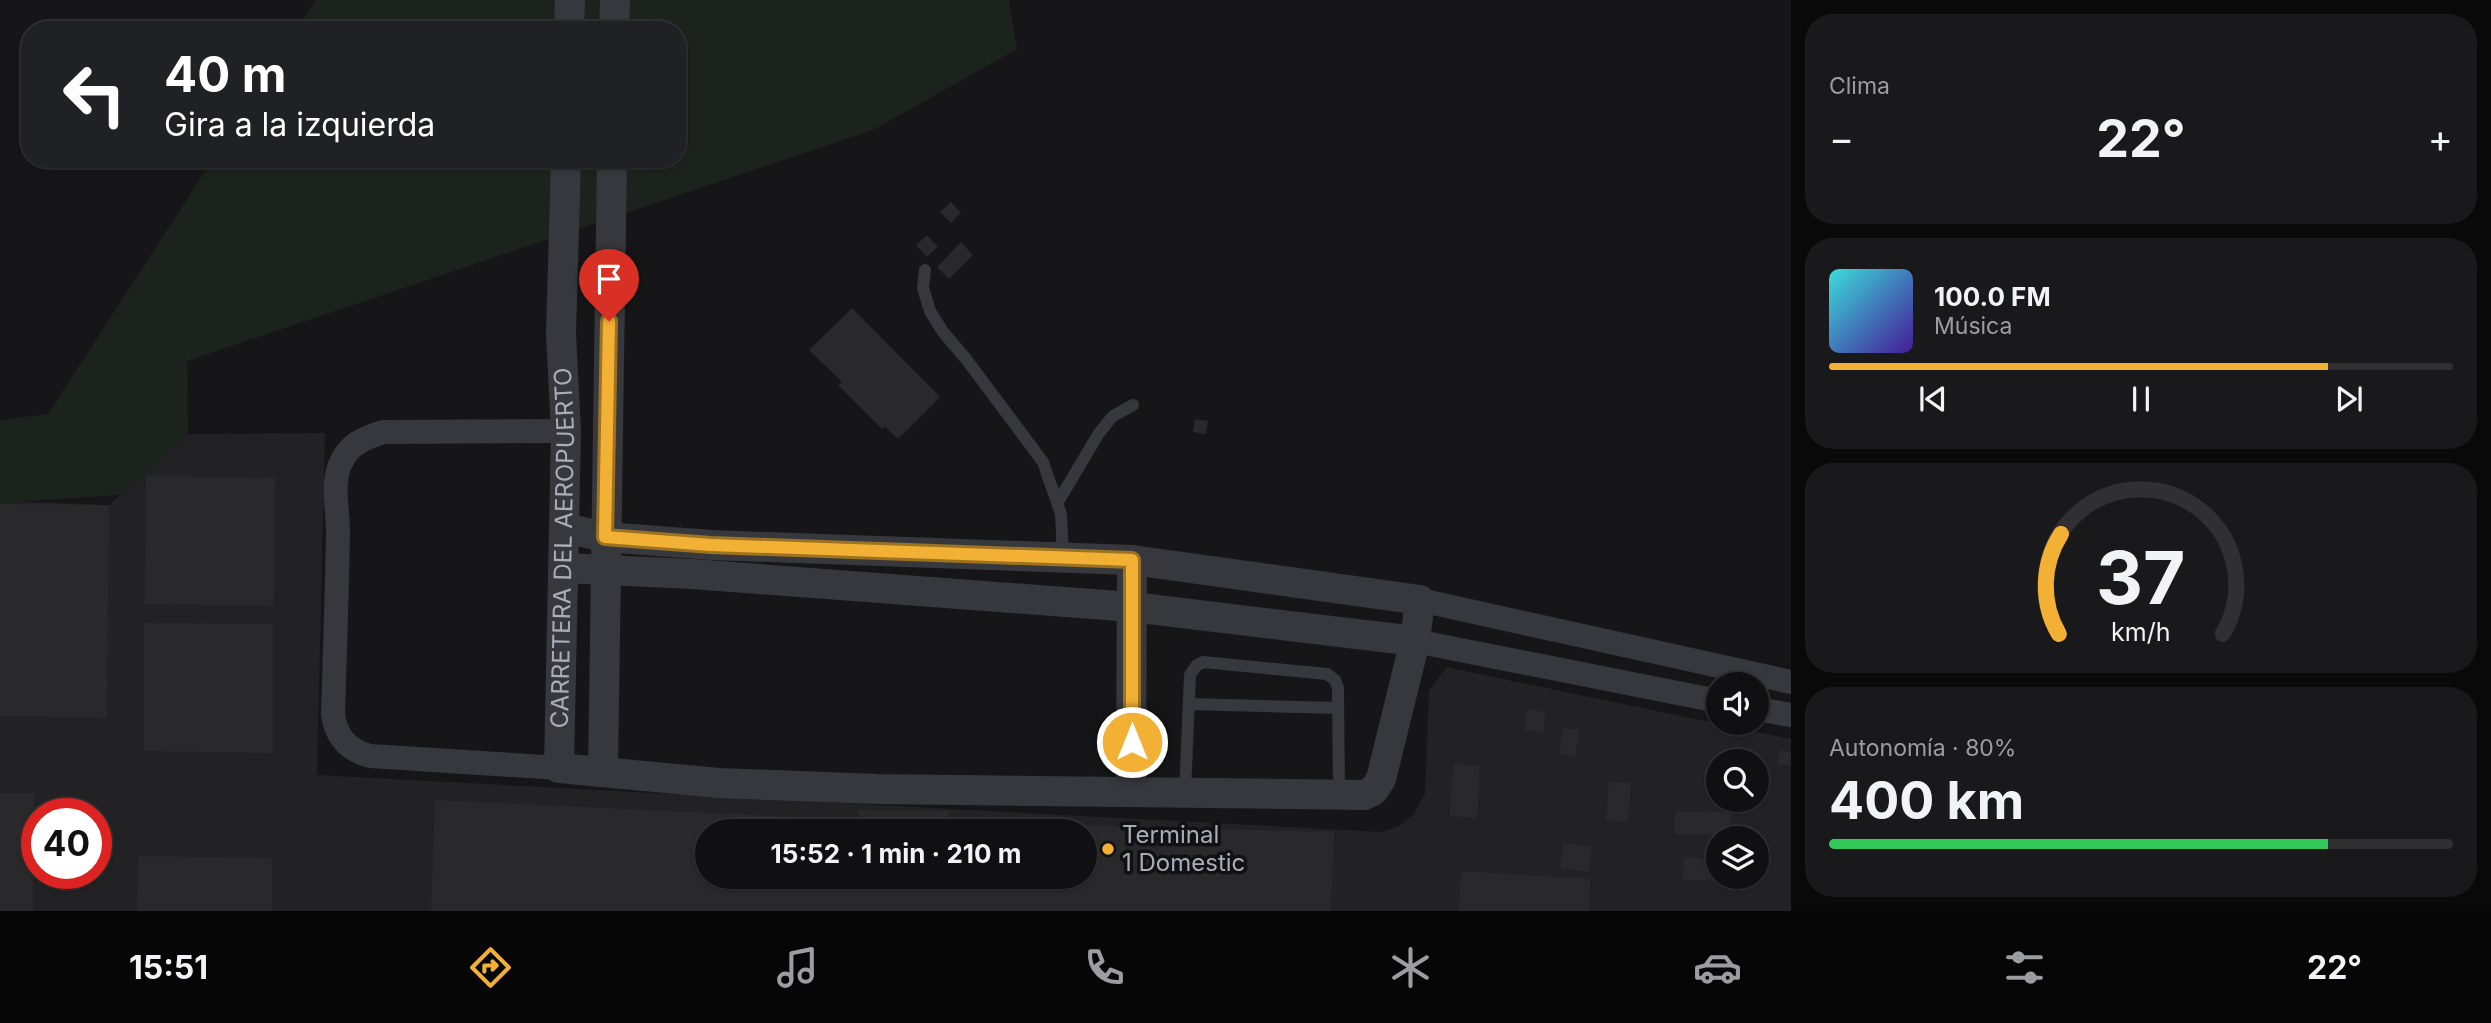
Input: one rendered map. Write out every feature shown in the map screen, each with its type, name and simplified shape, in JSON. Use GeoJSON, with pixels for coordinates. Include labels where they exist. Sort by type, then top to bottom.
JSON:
{"type":"FeatureCollection","features":[{"type":"Feature","properties":{"kind":"street"},"geometry":{"type":"LineString","coordinates":[[569,21],[570,0]]}},
{"type":"Feature","properties":{"kind":"street"},"geometry":{"type":"LineString","coordinates":[[614,21],[615,0]]}},
{"type":"Feature","properties":{"kind":"street","name":"CARRETERA DEL AEROPUERTO"},"geometry":{"type":"LineString","coordinates":[[559,768],[565,528],[566,431],[561,334],[566,168]]}},
{"type":"Feature","properties":{"kind":"street","name":"CARRETERA DEL AEROPUERTO"},"geometry":{"type":"LineString","coordinates":[[603,772],[612,168]]}},
{"type":"Feature","properties":{"kind":"street"},"geometry":{"type":"LineString","coordinates":[[566,431],[383,432],[358,440],[348,449],[336,482],[338,526],[333,714],[339,737],[355,752],[370,756],[559,768],[719,783],[877,789],[1364,795],[1373,791],[1381,779],[1415,641],[1420,600]]}},
{"type":"Feature","properties":{"kind":"street"},"geometry":{"type":"LineString","coordinates":[[565,528],[605,537],[711,545],[1132,560],[1420,600],[1791,682]]}},
{"type":"Feature","properties":{"kind":"street"},"geometry":{"type":"LineString","coordinates":[[1132,560],[1132,792]]}},
{"type":"Feature","properties":{"kind":"street"},"geometry":{"type":"LineString","coordinates":[[564,568],[706,575],[1132,607],[1415,641],[1706,699]]}},
{"type":"Feature","properties":{"kind":"street"},"geometry":{"type":"LineString","coordinates":[[1769,711],[1791,715]]}},
{"type":"Feature","properties":{"kind":"lane"},"geometry":{"type":"LineString","coordinates":[[925,270],[923,288],[930,311],[943,332],[1043,462],[1058,502],[1063,526],[1063,557]]}},
{"type":"Feature","properties":{"kind":"lane"},"geometry":{"type":"LineString","coordinates":[[1058,502],[1099,433],[1113,416],[1133,405]]}},
{"type":"Feature","properties":{"kind":"lane"},"geometry":{"type":"LineString","coordinates":[[1185,793],[1190,676],[1196,666],[1203,662],[1327,674],[1335,680],[1338,688],[1339,795]]}},
{"type":"Feature","properties":{"kind":"lane"},"geometry":{"type":"LineString","coordinates":[[1190,704],[1338,709]]}},
{"type":"Feature","properties":{"kind":"shaded area"},"geometry":{"type":"Polygon","coordinates":[[[316,0],[1009,0],[1017,49],[875,129],[187,361],[188,434],[121,495],[0,503],[0,420],[48,414],[207,168],[686,168],[686,21],[303,21],[316,0]]]}},
{"type":"Feature","properties":{"kind":"shaded area"},"geometry":{"type":"Polygon","coordinates":[[[325,433],[317,775],[1382,832],[1399,826],[1413,815],[1425,794],[1429,691],[1446,667],[1706,721],[1706,735],[1769,734],[1791,739],[1791,911],[0,911],[0,501],[109,505],[188,434],[325,433]]]}},
{"type":"Feature","properties":{"kind":"building"},"geometry":{"type":"Polygon","coordinates":[[[951,202],[961,213],[951,223],[940,212],[951,202]]]}},
{"type":"Feature","properties":{"kind":"building"},"geometry":{"type":"Polygon","coordinates":[[[927,235],[938,247],[927,257],[916,245],[927,235]]]}},
{"type":"Feature","properties":{"kind":"building"},"geometry":{"type":"Polygon","coordinates":[[[961,242],[973,255],[949,279],[937,267],[961,242]]]}},
{"type":"Feature","properties":{"kind":"building"},"geometry":{"type":"Polygon","coordinates":[[[852,308],[940,397],[898,439],[885,427],[882,429],[838,385],[842,382],[809,350],[852,308]]]}},
{"type":"Feature","properties":{"kind":"building"},"geometry":{"type":"Polygon","coordinates":[[[1195,419],[1208,421],[1206,434],[1193,432],[1195,419]]]}},
{"type":"Feature","properties":{"kind":"building"},"geometry":{"type":"Polygon","coordinates":[[[146,476],[275,478],[274,606],[145,604],[146,476]]]}},
{"type":"Feature","properties":{"kind":"building"},"geometry":{"type":"Polygon","coordinates":[[[0,504],[109,505],[107,718],[0,716],[0,504]]]}},
{"type":"Feature","properties":{"kind":"building"},"geometry":{"type":"Polygon","coordinates":[[[144,623],[273,624],[273,753],[144,751],[144,623]]]}},
{"type":"Feature","properties":{"kind":"building"},"geometry":{"type":"Polygon","coordinates":[[[1527,709],[1546,712],[1543,733],[1524,729],[1527,709]]]}},
{"type":"Feature","properties":{"kind":"building"},"geometry":{"type":"Polygon","coordinates":[[[1562,728],[1579,730],[1576,756],[1560,754],[1562,728]]]}},
{"type":"Feature","properties":{"kind":"building"},"geometry":{"type":"Polygon","coordinates":[[[1779,750],[1791,752],[1791,766],[1777,764],[1779,750]]]}},
{"type":"Feature","properties":{"kind":"building"},"geometry":{"type":"Polygon","coordinates":[[[1453,764],[1480,766],[1477,818],[1450,816],[1453,764]]]}},
{"type":"Feature","properties":{"kind":"building"},"geometry":{"type":"Polygon","coordinates":[[[1609,782],[1631,783],[1628,822],[1606,820],[1609,782]]]}},
{"type":"Feature","properties":{"kind":"building"},"geometry":{"type":"Polygon","coordinates":[[[0,793],[34,793],[34,798],[21,798],[21,889],[33,889],[33,911],[0,911],[0,793]]]}},
{"type":"Feature","properties":{"kind":"building"},"geometry":{"type":"Polygon","coordinates":[[[435,800],[838,819],[695,819],[695,889],[1097,889],[1097,825],[1334,832],[1331,911],[431,911],[435,800]]]}},
{"type":"Feature","properties":{"kind":"building"},"geometry":{"type":"Polygon","coordinates":[[[859,810],[949,811],[949,819],[859,819],[859,810]]]}},
{"type":"Feature","properties":{"kind":"building"},"geometry":{"type":"Polygon","coordinates":[[[1675,811],[1731,812],[1731,826],[1706,826],[1706,834],[1675,834],[1675,811]]]}},
{"type":"Feature","properties":{"kind":"building"},"geometry":{"type":"Polygon","coordinates":[[[1563,843],[1592,846],[1589,872],[1560,868],[1563,843]]]}},
{"type":"Feature","properties":{"kind":"building"},"geometry":{"type":"Polygon","coordinates":[[[138,856],[272,858],[272,911],[137,911],[138,856]]]}},
{"type":"Feature","properties":{"kind":"building"},"geometry":{"type":"Polygon","coordinates":[[[1684,857],[1706,858],[1706,881],[1683,880],[1684,857]]]}},
{"type":"Feature","properties":{"kind":"building"},"geometry":{"type":"Polygon","coordinates":[[[1461,871],[1590,879],[1589,911],[1459,911],[1461,871]]]}},
{"type":"Feature","properties":{"kind":"place","name":"Terminal 1 Domestic"},"geometry":{"type":"Point","coordinates":[1108,849]}},
{"type":"Feature","properties":{"kind":"route"},"geometry":{"type":"LineString","coordinates":[[609,321],[605,537],[711,545],[1132,560],[1132,742]]}}]}
